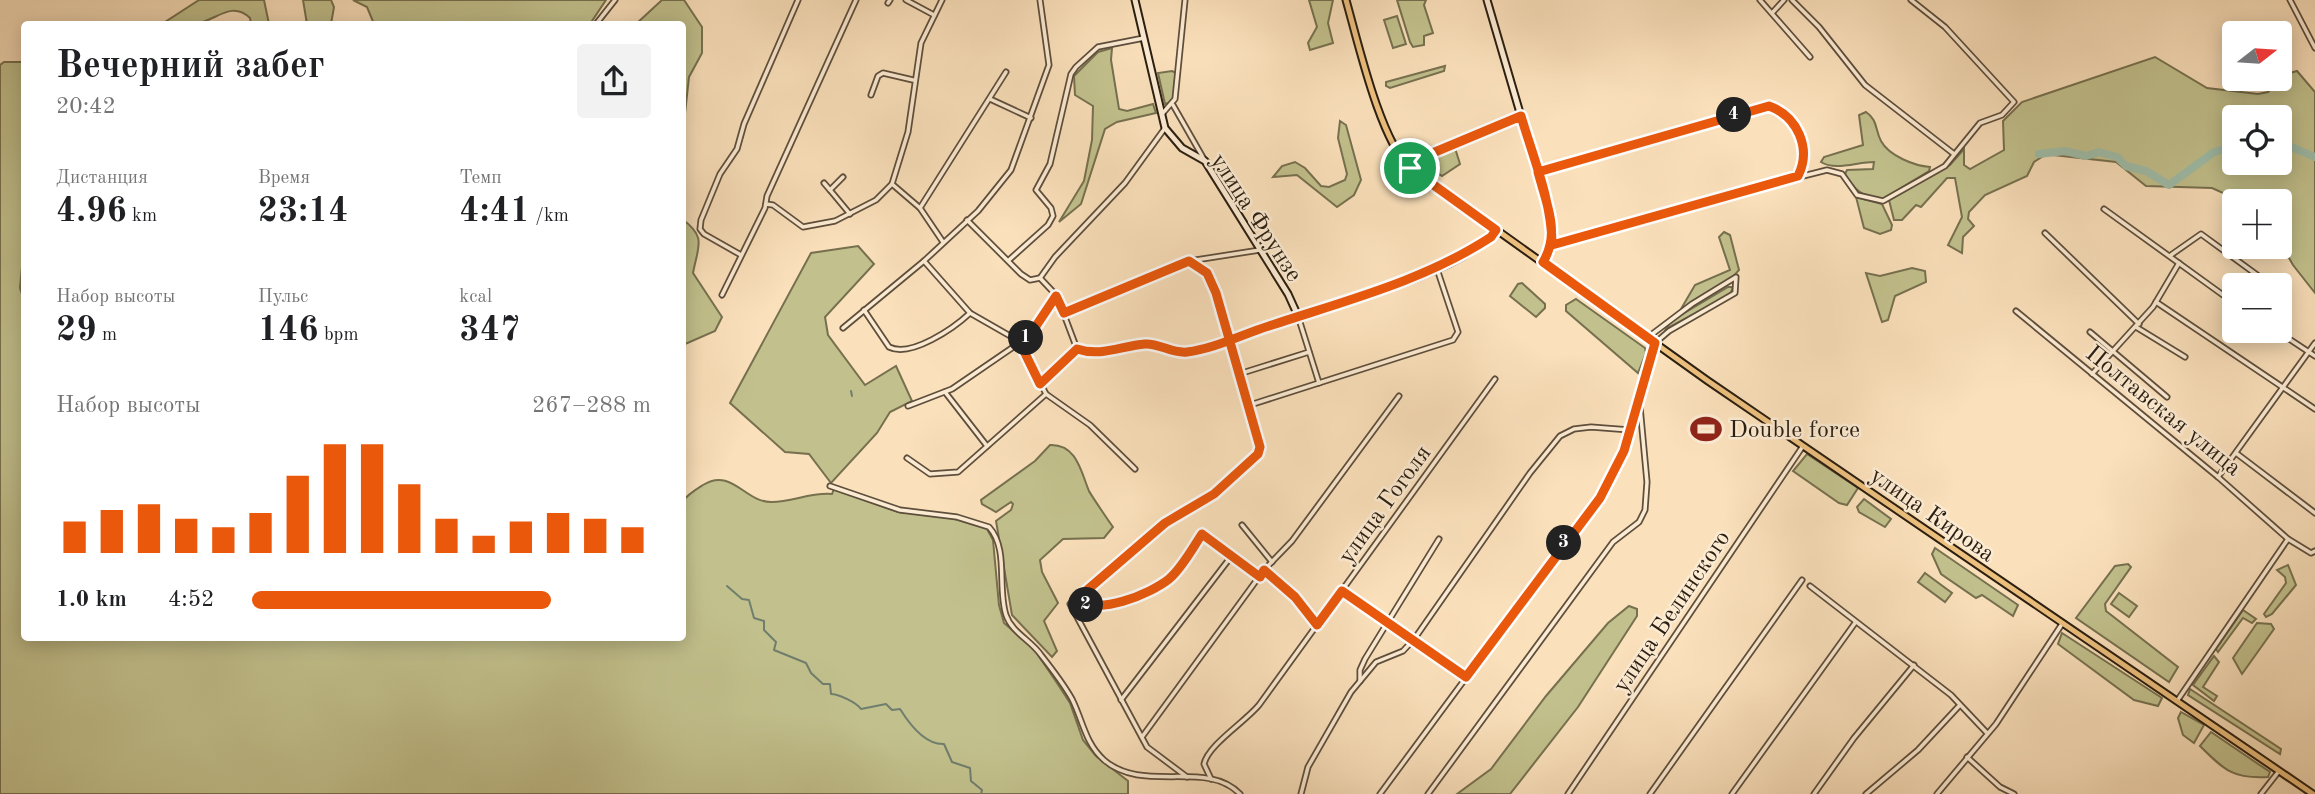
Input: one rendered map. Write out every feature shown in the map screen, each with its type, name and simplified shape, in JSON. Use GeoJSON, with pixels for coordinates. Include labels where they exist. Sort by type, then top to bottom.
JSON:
{"type":"FeatureCollection","features":[{"type":"Feature","properties":{"kind":"main road"},"geometry":{"type":"LineString","coordinates":[[1135,0],[1165,128]]}},
{"type":"Feature","properties":{"kind":"main road","name":"улица Кирова"},"geometry":{"type":"LineString","coordinates":[[1346,0],[1387,129],[1398,152],[1410,168],[1647,338],[2313,794]]}},
{"type":"Feature","properties":{"kind":"main road"},"geometry":{"type":"LineString","coordinates":[[1487,0],[1551,219],[1552,245],[1543,262]]}},
{"type":"Feature","properties":{"kind":"main road","name":"улица Фрунзе"},"geometry":{"type":"LineString","coordinates":[[1165,128],[1181,148],[1205,161],[1298,316]]}},
{"type":"Feature","properties":{"kind":"main road"},"geometry":{"type":"LineString","coordinates":[[1298,316],[1437,269],[1469,251],[1496,230]]}},
{"type":"Feature","properties":{"kind":"street"},"geometry":{"type":"LineString","coordinates":[[598,21],[615,0]]}},
{"type":"Feature","properties":{"kind":"street"},"geometry":{"type":"LineString","coordinates":[[741,255],[704,234],[700,229],[701,220],[720,174],[737,149],[744,124],[798,0]]}},
{"type":"Feature","properties":{"kind":"street"},"geometry":{"type":"LineString","coordinates":[[722,295],[766,204],[856,0]]}},
{"type":"Feature","properties":{"kind":"street"},"geometry":{"type":"LineString","coordinates":[[906,0],[934,15]]}},
{"type":"Feature","properties":{"kind":"street"},"geometry":{"type":"LineString","coordinates":[[766,204],[773,205],[803,227],[831,223],[876,200],[892,184],[908,132],[921,43],[942,0]]}},
{"type":"Feature","properties":{"kind":"street"},"geometry":{"type":"LineString","coordinates":[[843,328],[924,261],[986,203],[1011,170],[1049,60],[1040,0]]}},
{"type":"Feature","properties":{"kind":"street"},"geometry":{"type":"LineString","coordinates":[[1185,0],[1173,105],[1205,161]]}},
{"type":"Feature","properties":{"kind":"street"},"geometry":{"type":"LineString","coordinates":[[1760,0],[1810,57]]}},
{"type":"Feature","properties":{"kind":"street"},"geometry":{"type":"LineString","coordinates":[[1773,12],[1784,0]]}},
{"type":"Feature","properties":{"kind":"street"},"geometry":{"type":"LineString","coordinates":[[1792,0],[1826,35],[1860,79],[1954,154]]}},
{"type":"Feature","properties":{"kind":"street"},"geometry":{"type":"LineString","coordinates":[[1552,245],[1827,170],[1838,171],[1857,195],[1883,201],[1945,166],[1980,123],[2002,115],[2014,102],[1945,27],[1911,0]]}},
{"type":"Feature","properties":{"kind":"street"},"geometry":{"type":"LineString","coordinates":[[2290,0],[2315,48]]}},
{"type":"Feature","properties":{"kind":"street"},"geometry":{"type":"LineString","coordinates":[[1009,260],[1048,225],[1053,216],[1051,208],[1036,190],[1050,164],[1073,71],[1098,47],[1144,38]]}},
{"type":"Feature","properties":{"kind":"street"},"geometry":{"type":"LineString","coordinates":[[920,208],[1006,72]]}},
{"type":"Feature","properties":{"kind":"street"},"geometry":{"type":"LineString","coordinates":[[871,95],[878,76],[883,73],[914,80]]}},
{"type":"Feature","properties":{"kind":"street"},"geometry":{"type":"LineString","coordinates":[[990,99],[1031,118]]}},
{"type":"Feature","properties":{"kind":"street"},"geometry":{"type":"LineString","coordinates":[[1162,114],[1173,105]]}},
{"type":"Feature","properties":{"kind":"street"},"geometry":{"type":"LineString","coordinates":[[1538,172],[1769,106],[1782,111],[1794,122],[1800,134],[1804,163],[1798,176]]}},
{"type":"Feature","properties":{"kind":"street"},"geometry":{"type":"LineString","coordinates":[[1410,168],[1423,157],[1521,116]]}},
{"type":"Feature","properties":{"kind":"street"},"geometry":{"type":"LineString","coordinates":[[1040,278],[1055,257],[1125,183],[1165,128]]}},
{"type":"Feature","properties":{"kind":"street"},"geometry":{"type":"LineString","coordinates":[[830,190],[843,177]]}},
{"type":"Feature","properties":{"kind":"street"},"geometry":{"type":"LineString","coordinates":[[824,183],[850,214]]}},
{"type":"Feature","properties":{"kind":"street"},"geometry":{"type":"LineString","coordinates":[[892,184],[920,208],[943,242]]}},
{"type":"Feature","properties":{"kind":"street"},"geometry":{"type":"LineString","coordinates":[[2104,209],[2222,294]]}},
{"type":"Feature","properties":{"kind":"street"},"geometry":{"type":"LineString","coordinates":[[967,220],[1026,278],[1040,278],[1056,296],[1077,349]]}},
{"type":"Feature","properties":{"kind":"street"},"geometry":{"type":"LineString","coordinates":[[2045,233],[2138,326],[2185,357]]}},
{"type":"Feature","properties":{"kind":"street"},"geometry":{"type":"LineString","coordinates":[[2171,255],[2201,234],[2254,273]]}},
{"type":"Feature","properties":{"kind":"street"},"geometry":{"type":"LineString","coordinates":[[1064,313],[1189,261],[1260,250]]}},
{"type":"Feature","properties":{"kind":"street"},"geometry":{"type":"LineString","coordinates":[[924,261],[971,313],[1019,341],[1046,394],[1090,425],[1135,469]]}},
{"type":"Feature","properties":{"kind":"street"},"geometry":{"type":"LineString","coordinates":[[1187,777],[1154,753],[1142,737],[1070,604],[1165,523],[1217,492],[1258,454],[1260,447],[1250,405],[1207,273],[1189,261]]}},
{"type":"Feature","properties":{"kind":"street"},"geometry":{"type":"LineString","coordinates":[[2092,374],[2138,326],[2179,263]]}},
{"type":"Feature","properties":{"kind":"street"},"geometry":{"type":"LineString","coordinates":[[1250,405],[1456,338],[1456,327],[1437,269]]}},
{"type":"Feature","properties":{"kind":"street"},"geometry":{"type":"LineString","coordinates":[[1380,794],[1600,498],[1619,463],[1655,343],[1670,331],[1735,293],[1736,277],[1692,304],[1647,338]]}},
{"type":"Feature","properties":{"kind":"street"},"geometry":{"type":"LineString","coordinates":[[908,406],[945,392],[1030,335],[1056,296]]}},
{"type":"Feature","properties":{"kind":"street"},"geometry":{"type":"LineString","coordinates":[[2156,302],[2315,409]]}},
{"type":"Feature","properties":{"kind":"street"},"geometry":{"type":"LineString","coordinates":[[864,310],[889,347],[896,350],[926,344],[971,313]]}},
{"type":"Feature","properties":{"kind":"street","name":"Полтавская улица"},"geometry":{"type":"LineString","coordinates":[[2016,311],[2218,477],[2288,539],[2311,553],[2315,551]]}},
{"type":"Feature","properties":{"kind":"street"},"geometry":{"type":"LineString","coordinates":[[1040,384],[1077,349],[1105,352],[1149,344],[1185,352],[1298,316]]}},
{"type":"Feature","properties":{"kind":"street","name":"улица Фрунзе"},"geometry":{"type":"LineString","coordinates":[[1298,316],[1319,383]]}},
{"type":"Feature","properties":{"kind":"street"},"geometry":{"type":"LineString","coordinates":[[2090,332],[2167,397]]}},
{"type":"Feature","properties":{"kind":"street"},"geometry":{"type":"LineString","coordinates":[[2292,341],[2315,356]]}},
{"type":"Feature","properties":{"kind":"street"},"geometry":{"type":"LineString","coordinates":[[2218,477],[2282,385],[2315,343]]}},
{"type":"Feature","properties":{"kind":"street"},"geometry":{"type":"LineString","coordinates":[[1240,374],[1309,352]]}},
{"type":"Feature","properties":{"kind":"street","name":"улица Гоголя"},"geometry":{"type":"LineString","coordinates":[[1211,779],[1204,764],[1208,753],[1250,716],[1495,379]]}},
{"type":"Feature","properties":{"kind":"street"},"geometry":{"type":"LineString","coordinates":[[945,392],[987,446]]}},
{"type":"Feature","properties":{"kind":"street"},"geometry":{"type":"LineString","coordinates":[[907,457],[930,474],[946,475],[958,472],[1046,394]]}},
{"type":"Feature","properties":{"kind":"street"},"geometry":{"type":"LineString","coordinates":[[1428,794],[1613,542],[1641,519],[1647,491],[1639,394]]}},
{"type":"Feature","properties":{"kind":"street"},"geometry":{"type":"LineString","coordinates":[[1142,737],[1264,570],[1292,541],[1399,396]]}},
{"type":"Feature","properties":{"kind":"street"},"geometry":{"type":"LineString","coordinates":[[1301,794],[1308,767],[1327,730],[1360,681],[1376,662],[1403,651],[1415,638],[1530,473],[1560,436],[1570,430],[1591,427],[1630,430]]}},
{"type":"Feature","properties":{"kind":"street","name":"улица Белинского"},"geometry":{"type":"LineString","coordinates":[[1568,794],[1803,446]]}},
{"type":"Feature","properties":{"kind":"street"},"geometry":{"type":"LineString","coordinates":[[2236,453],[2315,513]]}},
{"type":"Feature","properties":{"kind":"street"},"geometry":{"type":"LineString","coordinates":[[830,486],[900,510],[946,514],[989,527],[997,540],[1003,601],[1009,622],[1037,649],[1060,680],[1072,700],[1088,741],[1097,753],[1112,766],[1129,773],[1160,778],[1211,779],[1225,782],[1240,794]]}},
{"type":"Feature","properties":{"kind":"street"},"geometry":{"type":"LineString","coordinates":[[1242,525],[1272,562]]}},
{"type":"Feature","properties":{"kind":"street"},"geometry":{"type":"LineString","coordinates":[[1079,597],[1091,606],[1129,600],[1154,589],[1173,576],[1202,534],[1230,558],[1260,577]]}},
{"type":"Feature","properties":{"kind":"street"},"geometry":{"type":"LineString","coordinates":[[1360,681],[1360,670],[1439,539]]}},
{"type":"Feature","properties":{"kind":"street"},"geometry":{"type":"LineString","coordinates":[[2177,701],[2288,539]]}},
{"type":"Feature","properties":{"kind":"street"},"geometry":{"type":"LineString","coordinates":[[1121,700],[1230,558]]}},
{"type":"Feature","properties":{"kind":"street"},"geometry":{"type":"LineString","coordinates":[[1264,570],[1295,597],[1317,625]]}},
{"type":"Feature","properties":{"kind":"street"},"geometry":{"type":"LineString","coordinates":[[1650,794],[1802,580]]}},
{"type":"Feature","properties":{"kind":"street"},"geometry":{"type":"LineString","coordinates":[[1810,586],[1951,695],[1987,733]]}},
{"type":"Feature","properties":{"kind":"street"},"geometry":{"type":"LineString","coordinates":[[1342,591],[1388,624],[1415,638],[1466,677]]}},
{"type":"Feature","properties":{"kind":"street"},"geometry":{"type":"LineString","coordinates":[[1732,794],[1855,622]]}},
{"type":"Feature","properties":{"kind":"street"},"geometry":{"type":"LineString","coordinates":[[1937,794],[1987,733],[2063,624]]}},
{"type":"Feature","properties":{"kind":"street"},"geometry":{"type":"LineString","coordinates":[[1815,794],[1854,738],[1914,665]]}},
{"type":"Feature","properties":{"kind":"street"},"geometry":{"type":"LineString","coordinates":[[1866,794],[1918,750],[1959,706]]}},
{"type":"Feature","properties":{"kind":"street"},"geometry":{"type":"LineString","coordinates":[[1966,757],[2000,787],[2014,794]]}},
{"type":"Feature","properties":{"kind":"street"},"geometry":{"type":"LineString","coordinates":[[2261,794],[2279,771]]}},
{"type":"Feature","properties":{"kind":"shaded area"},"geometry":{"type":"Polygon","coordinates":[[[199,0],[264,0],[268,21],[250,21],[243,13],[230,11],[205,21],[167,21],[199,0]]]}},
{"type":"Feature","properties":{"kind":"shaded area"},"geometry":{"type":"Polygon","coordinates":[[[303,0],[331,0],[334,7],[332,21],[306,21],[303,0]]]}},
{"type":"Feature","properties":{"kind":"shaded area"},"geometry":{"type":"Polygon","coordinates":[[[353,0],[606,0],[592,21],[373,21],[367,7],[353,0]]]}},
{"type":"Feature","properties":{"kind":"shaded area"},"geometry":{"type":"Polygon","coordinates":[[[662,0],[684,0],[702,27],[702,53],[689,77],[686,104],[686,21],[639,21],[662,0]]]}},
{"type":"Feature","properties":{"kind":"shaded area"},"geometry":{"type":"Polygon","coordinates":[[[1309,0],[1333,0],[1328,23],[1333,43],[1310,50],[1308,43],[1317,27],[1309,0]]]}},
{"type":"Feature","properties":{"kind":"shaded area"},"geometry":{"type":"Polygon","coordinates":[[[1397,0],[1426,0],[1424,5],[1433,33],[1424,36],[1424,45],[1413,47],[1410,42],[1397,0]]]}},
{"type":"Feature","properties":{"kind":"shaded area"},"geometry":{"type":"Polygon","coordinates":[[[1397,16],[1406,44],[1393,48],[1384,20],[1397,16]]]}},
{"type":"Feature","properties":{"kind":"shaded area"},"geometry":{"type":"Polygon","coordinates":[[[1112,48],[1111,60],[1119,109],[1127,111],[1153,104],[1156,113],[1117,122],[1105,129],[1081,204],[1059,222],[1084,181],[1092,140],[1093,106],[1075,95],[1074,76],[1098,52],[1112,48]]]}},
{"type":"Feature","properties":{"kind":"shaded area"},"geometry":{"type":"Polygon","coordinates":[[[2155,57],[2207,88],[2222,91],[2258,94],[2292,91],[2292,72],[2297,71],[2315,92],[2315,293],[2290,259],[2292,259],[2292,189],[2222,189],[2222,192],[2212,188],[2146,186],[2116,162],[2045,155],[2034,162],[2027,176],[1985,195],[1969,212],[1968,219],[1974,226],[1963,237],[1962,253],[1948,245],[1962,217],[1955,178],[1947,178],[1921,207],[1916,205],[1902,220],[1894,220],[1889,200],[1950,165],[1964,149],[1964,165],[1970,169],[2004,150],[2003,121],[2022,102],[2155,57]]]}},
{"type":"Feature","properties":{"kind":"shaded area"},"geometry":{"type":"Polygon","coordinates":[[[4,62],[21,62],[21,641],[686,641],[686,498],[703,485],[722,480],[762,501],[772,502],[832,494],[834,489],[898,512],[945,516],[987,529],[993,540],[999,605],[1004,623],[1034,649],[1070,703],[1083,740],[1096,756],[1128,781],[1128,794],[0,794],[0,65],[4,62]]]}},
{"type":"Feature","properties":{"kind":"shaded area"},"geometry":{"type":"Polygon","coordinates":[[[1445,66],[1444,71],[1390,88],[1386,86],[1386,82],[1445,66]]]}},
{"type":"Feature","properties":{"kind":"shaded area"},"geometry":{"type":"Polygon","coordinates":[[[1158,73],[1176,73],[1173,102],[1165,104],[1158,73]]]}},
{"type":"Feature","properties":{"kind":"shaded area"},"geometry":{"type":"Polygon","coordinates":[[[1866,112],[1873,118],[1881,141],[1890,151],[1917,165],[1930,167],[1929,171],[1881,200],[1860,192],[1845,174],[1847,170],[1873,169],[1874,162],[1833,166],[1821,162],[1824,157],[1863,145],[1859,115],[1866,112]]]}},
{"type":"Feature","properties":{"kind":"shaded area"},"geometry":{"type":"Polygon","coordinates":[[[1340,121],[1346,125],[1361,180],[1354,195],[1337,207],[1297,175],[1273,177],[1282,166],[1295,162],[1305,168],[1321,186],[1329,187],[1345,180],[1347,174],[1338,138],[1340,121]]]}},
{"type":"Feature","properties":{"kind":"shaded area"},"geometry":{"type":"Polygon","coordinates":[[[1455,148],[1460,164],[1442,176],[1422,162],[1455,148]]]}},
{"type":"Feature","properties":{"kind":"shaded area"},"geometry":{"type":"Polygon","coordinates":[[[1856,197],[1882,204],[1892,225],[1891,230],[1880,234],[1864,228],[1856,197]]]}},
{"type":"Feature","properties":{"kind":"shaded area"},"geometry":{"type":"Polygon","coordinates":[[[686,222],[695,231],[699,243],[693,273],[722,317],[715,331],[686,344],[686,222]]]}},
{"type":"Feature","properties":{"kind":"shaded area"},"geometry":{"type":"Polygon","coordinates":[[[1724,232],[1730,235],[1739,270],[1732,278],[1681,309],[1695,285],[1730,270],[1719,237],[1724,232]]]}},
{"type":"Feature","properties":{"kind":"shaded area"},"geometry":{"type":"Polygon","coordinates":[[[858,246],[874,264],[825,317],[828,335],[865,385],[896,366],[912,401],[890,412],[877,433],[831,483],[809,454],[785,452],[730,403],[811,253],[858,246]]]}},
{"type":"Feature","properties":{"kind":"shaded area"},"geometry":{"type":"Polygon","coordinates":[[[1912,268],[1925,271],[1926,282],[1895,296],[1888,320],[1882,322],[1866,273],[1880,276],[1912,268]]]}},
{"type":"Feature","properties":{"kind":"shaded area"},"geometry":{"type":"Polygon","coordinates":[[[1522,283],[1545,304],[1545,308],[1536,317],[1510,296],[1518,284],[1522,283]]]}},
{"type":"Feature","properties":{"kind":"shaded area"},"geometry":{"type":"Polygon","coordinates":[[[1728,287],[1733,287],[1730,295],[1666,329],[1671,321],[1728,287]]]}},
{"type":"Feature","properties":{"kind":"shaded area"},"geometry":{"type":"Polygon","coordinates":[[[1576,299],[1645,348],[1646,353],[1638,373],[1566,311],[1566,305],[1576,299]]]}},
{"type":"Feature","properties":{"kind":"shaded area"},"geometry":{"type":"Polygon","coordinates":[[[1050,445],[1066,449],[1077,460],[1089,491],[1113,527],[1104,538],[1063,539],[1040,560],[1042,572],[1058,603],[1044,621],[1057,651],[1052,657],[1012,615],[996,521],[1011,510],[1013,504],[1011,502],[996,512],[982,504],[981,500],[1035,461],[1050,445]]]}},
{"type":"Feature","properties":{"kind":"shaded area"},"geometry":{"type":"Polygon","coordinates":[[[1807,454],[1858,488],[1847,505],[1839,503],[1793,471],[1807,454]]]}},
{"type":"Feature","properties":{"kind":"shaded area"},"geometry":{"type":"Polygon","coordinates":[[[1864,499],[1891,519],[1885,527],[1859,512],[1857,507],[1864,499]]]}},
{"type":"Feature","properties":{"kind":"shaded area"},"geometry":{"type":"Polygon","coordinates":[[[1935,548],[2018,605],[2013,616],[1982,595],[1976,598],[1941,574],[1932,554],[1935,548]]]}},
{"type":"Feature","properties":{"kind":"shaded area"},"geometry":{"type":"Polygon","coordinates":[[[2128,564],[2131,567],[2105,604],[2106,611],[2178,667],[2169,682],[2076,618],[2115,566],[2128,564]]]}},
{"type":"Feature","properties":{"kind":"shaded area"},"geometry":{"type":"Polygon","coordinates":[[[2288,565],[2296,585],[2272,614],[2266,617],[2264,614],[2286,583],[2285,577],[2277,570],[2288,565]]]}},
{"type":"Feature","properties":{"kind":"shaded area"},"geometry":{"type":"Polygon","coordinates":[[[1925,573],[1952,593],[1945,602],[1918,582],[1925,573]]]}},
{"type":"Feature","properties":{"kind":"shaded area"},"geometry":{"type":"Polygon","coordinates":[[[2119,593],[2137,606],[2129,617],[2111,604],[2119,593]]]}},
{"type":"Feature","properties":{"kind":"shaded area"},"geometry":{"type":"Polygon","coordinates":[[[1629,606],[1637,609],[1637,616],[1578,707],[1510,794],[1457,794],[1491,769],[1546,696],[1608,623],[1629,606]]]}},
{"type":"Feature","properties":{"kind":"shaded area"},"geometry":{"type":"Polygon","coordinates":[[[2243,610],[2256,619],[2252,623],[2243,618],[2218,652],[2216,649],[2243,610]]]}},
{"type":"Feature","properties":{"kind":"shaded area"},"geometry":{"type":"Polygon","coordinates":[[[2257,623],[2271,624],[2274,629],[2242,674],[2233,658],[2257,623]]]}},
{"type":"Feature","properties":{"kind":"shaded area"},"geometry":{"type":"Polygon","coordinates":[[[2062,633],[2162,698],[2158,706],[2134,700],[2058,644],[2062,633]]]}},
{"type":"Feature","properties":{"kind":"shaded area"},"geometry":{"type":"Polygon","coordinates":[[[2214,656],[2219,662],[2203,687],[2217,696],[2214,701],[2193,685],[2214,656]]]}},
{"type":"Feature","properties":{"kind":"shaded area"},"geometry":{"type":"Polygon","coordinates":[[[2190,689],[2281,749],[2280,754],[2188,695],[2190,689]]]}},
{"type":"Feature","properties":{"kind":"shaded area"},"geometry":{"type":"Polygon","coordinates":[[[2181,712],[2204,725],[2194,743],[2183,735],[2178,718],[2181,712]]]}},
{"type":"Feature","properties":{"kind":"shaded area"},"geometry":{"type":"Polygon","coordinates":[[[2211,732],[2270,772],[2268,777],[2238,775],[2216,762],[2200,746],[2211,732]]]}},
{"type":"Feature","properties":{"kind":"waterway"},"geometry":{"type":"LineString","coordinates":[[2292,147],[2315,157]]}},
{"type":"Feature","properties":{"kind":"waterway"},"geometry":{"type":"LineString","coordinates":[[2039,154],[2065,151],[2086,156],[2099,152],[2117,157],[2126,166],[2146,171],[2169,185],[2214,152],[2222,150]]}},
{"type":"Feature","properties":{"kind":"waterway"},"geometry":{"type":"LineString","coordinates":[[851,391],[852,396]]}},
{"type":"Feature","properties":{"kind":"waterway"},"geometry":{"type":"LineString","coordinates":[[727,586],[742,599],[749,600],[754,618],[764,621],[764,630],[776,642],[774,650],[806,663],[811,673],[823,684],[830,684],[831,694],[847,699],[861,709],[886,704],[892,710],[900,709],[925,738],[944,744],[952,762],[970,768],[971,781],[982,790],[981,794]]}},
{"type":"Feature","properties":{"kind":"place","name":"Double force"},"geometry":{"type":"Point","coordinates":[1706,429]}},
{"type":"Feature","properties":{"kind":"route"},"geometry":{"type":"LineString","coordinates":[[1410,168],[1423,157],[1521,116],[1538,172],[1551,219],[1552,225],[1552,231],[1552,245],[1798,176],[1804,163],[1800,134],[1794,122],[1782,111],[1769,106],[1538,172],[1552,231],[1552,245],[1543,262],[1655,343],[1649,355],[1624,451],[1600,498],[1556,553],[1466,677],[1415,638],[1388,624],[1342,591],[1317,625],[1295,597],[1264,570],[1260,577],[1230,558],[1202,534],[1173,576],[1162,584],[1129,600],[1086,605],[1079,597],[1108,571],[1165,523],[1214,494],[1258,454],[1260,447],[1250,405],[1228,339],[1216,293],[1205,270],[1189,261],[1064,313],[1056,296],[1030,335],[1019,341],[1040,384],[1077,349],[1105,352],[1149,344],[1187,352],[1216,343],[1228,339],[1298,316],[1354,299],[1437,269],[1491,237],[1496,230],[1410,168]]}}]}
